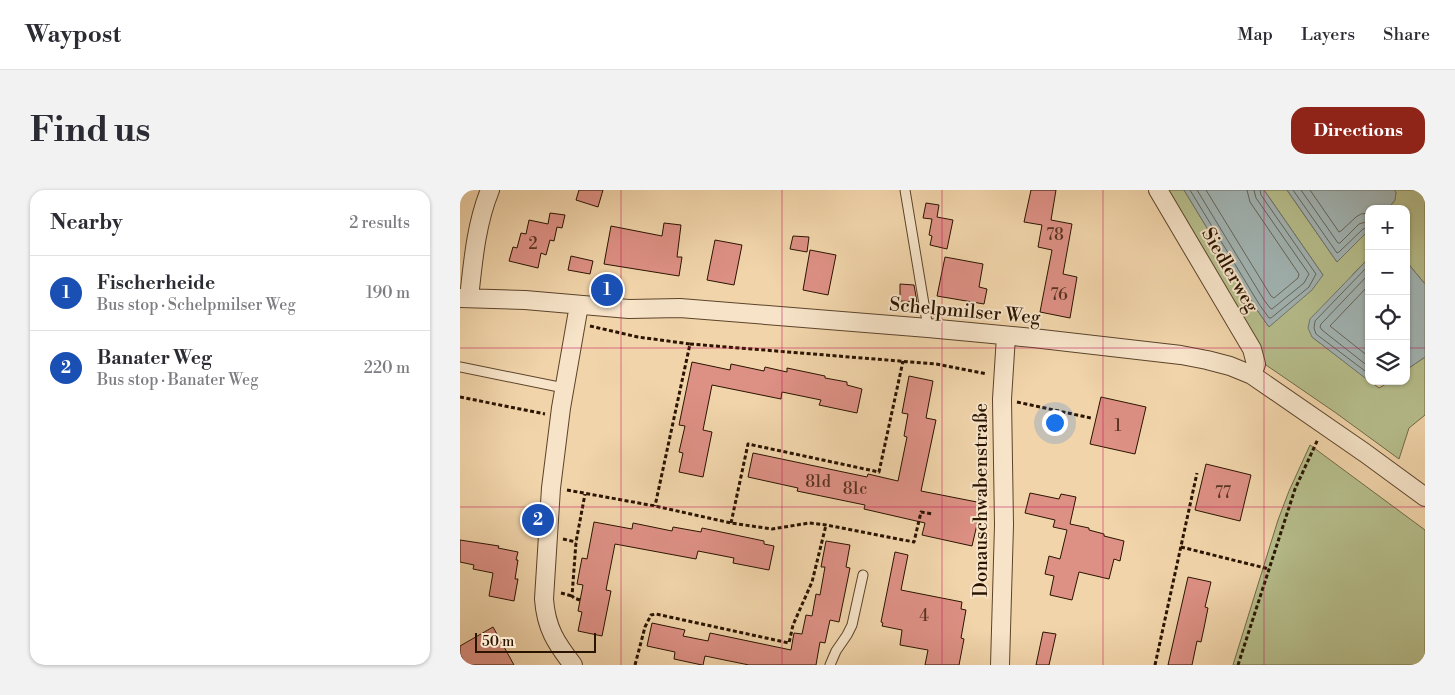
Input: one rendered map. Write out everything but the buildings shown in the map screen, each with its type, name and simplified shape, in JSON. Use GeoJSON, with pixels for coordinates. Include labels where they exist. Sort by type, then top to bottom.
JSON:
{"type":"FeatureCollection","features":[{"type":"Feature","properties":{"kind":"street"},"geometry":{"type":"LineString","coordinates":[[465,298],[466,270],[490,190]]}},
{"type":"Feature","properties":{"kind":"street","name":"Siedlerweg"},"geometry":{"type":"LineString","coordinates":[[1158,190],[1252,349],[1256,364],[1252,375]]}},
{"type":"Feature","properties":{"kind":"street","name":"Schelpmilser Weg"},"geometry":{"type":"LineString","coordinates":[[465,298],[525,300],[629,309],[680,308],[928,328],[1181,355],[1230,366],[1252,375],[1365,453],[1425,498]]}},
{"type":"Feature","properties":{"kind":"street"},"geometry":{"type":"LineString","coordinates":[[573,665],[556,643],[549,628],[545,614],[544,599],[551,488],[564,388],[579,305]]}},
{"type":"Feature","properties":{"kind":"street","name":"Donauschwabenstraße"},"geometry":{"type":"LineString","coordinates":[[1000,665],[1004,525],[1002,376],[1006,336]]}},
{"type":"Feature","properties":{"kind":"lane"},"geometry":{"type":"LineString","coordinates":[[905,190],[928,328]]}},
{"type":"Feature","properties":{"kind":"lane"},"geometry":{"type":"LineString","coordinates":[[460,367],[564,388]]}},
{"type":"Feature","properties":{"kind":"lane"},"geometry":{"type":"LineString","coordinates":[[830,665],[852,625],[863,575]]}},
{"type":"Feature","properties":{"kind":"path"},"geometry":{"type":"LineString","coordinates":[[576,323],[638,337],[690,344],[936,364],[981,374],[1002,376]]}},
{"type":"Feature","properties":{"kind":"path"},"geometry":{"type":"LineString","coordinates":[[655,506],[690,344]]}},
{"type":"Feature","properties":{"kind":"path"},"geometry":{"type":"LineString","coordinates":[[731,523],[748,444],[879,472],[903,362]]}},
{"type":"Feature","properties":{"kind":"path"},"geometry":{"type":"LineString","coordinates":[[460,397],[560,416]]}},
{"type":"Feature","properties":{"kind":"path"},"geometry":{"type":"LineString","coordinates":[[1002,398],[1092,418]]}},
{"type":"Feature","properties":{"kind":"path"},"geometry":{"type":"LineString","coordinates":[[1238,665],[1295,489],[1324,425]]}},
{"type":"Feature","properties":{"kind":"path"},"geometry":{"type":"LineString","coordinates":[[1155,665],[1197,473]]}},
{"type":"Feature","properties":{"kind":"path"},"geometry":{"type":"LineString","coordinates":[[551,488],[655,506],[731,523],[772,529],[809,523],[914,542],[921,512],[933,514]]}},
{"type":"Feature","properties":{"kind":"path"},"geometry":{"type":"LineString","coordinates":[[580,600],[572,596],[576,542],[585,494]]}},
{"type":"Feature","properties":{"kind":"path"},"geometry":{"type":"LineString","coordinates":[[635,665],[645,627],[651,615],[656,614],[789,642],[812,582],[826,525]]}},
{"type":"Feature","properties":{"kind":"path"},"geometry":{"type":"LineString","coordinates":[[1181,547],[1269,569]]}},
{"type":"Feature","properties":{"kind":"green space"},"geometry":{"type":"Polygon","coordinates":[[[1164,190],[1184,190],[1269,327],[1323,275],[1264,190],[1287,190],[1337,262],[1365,234],[1365,262],[1354,273],[1312,337],[1365,377],[1365,385],[1375,385],[1379,388],[1384,385],[1410,385],[1410,367],[1425,357],[1425,415],[1409,428],[1399,459],[1266,365],[1164,190]]]}},
{"type":"Feature","properties":{"kind":"green space"},"geometry":{"type":"Polygon","coordinates":[[[1394,190],[1425,190],[1425,284],[1410,266],[1410,205],[1391,205],[1395,200],[1396,192],[1394,190]]]}},
{"type":"Feature","properties":{"kind":"green space"},"geometry":{"type":"Polygon","coordinates":[[[1310,445],[1425,530],[1425,665],[1233,665],[1278,520],[1310,445]]]}},
{"type":"Feature","properties":{"kind":"water"},"geometry":{"type":"Polygon","coordinates":[[[1184,190],[1264,190],[1323,275],[1312,290],[1269,327],[1184,190]]]}},
{"type":"Feature","properties":{"kind":"water"},"geometry":{"type":"Polygon","coordinates":[[[1287,190],[1394,190],[1396,192],[1395,200],[1391,205],[1365,205],[1365,234],[1337,262],[1287,190]]]}},
{"type":"Feature","properties":{"kind":"water"},"geometry":{"type":"Polygon","coordinates":[[[1365,262],[1365,378],[1312,337],[1308,328],[1310,319],[1365,262]]]}},
{"type":"Feature","properties":{"kind":"water"},"geometry":{"type":"Polygon","coordinates":[[[1410,266],[1425,284],[1425,357],[1410,367],[1410,266]]]}},
{"type":"Feature","properties":{"kind":"waterway"},"geometry":{"type":"LineString","coordinates":[[1420,190],[1425,196]]}},
{"type":"Feature","properties":{"kind":"place","name":"Fischerheide"},"geometry":{"type":"Point","coordinates":[607,290]}},
{"type":"Feature","properties":{"kind":"place","name":"Banater Weg"},"geometry":{"type":"Point","coordinates":[538,520]}}]}
